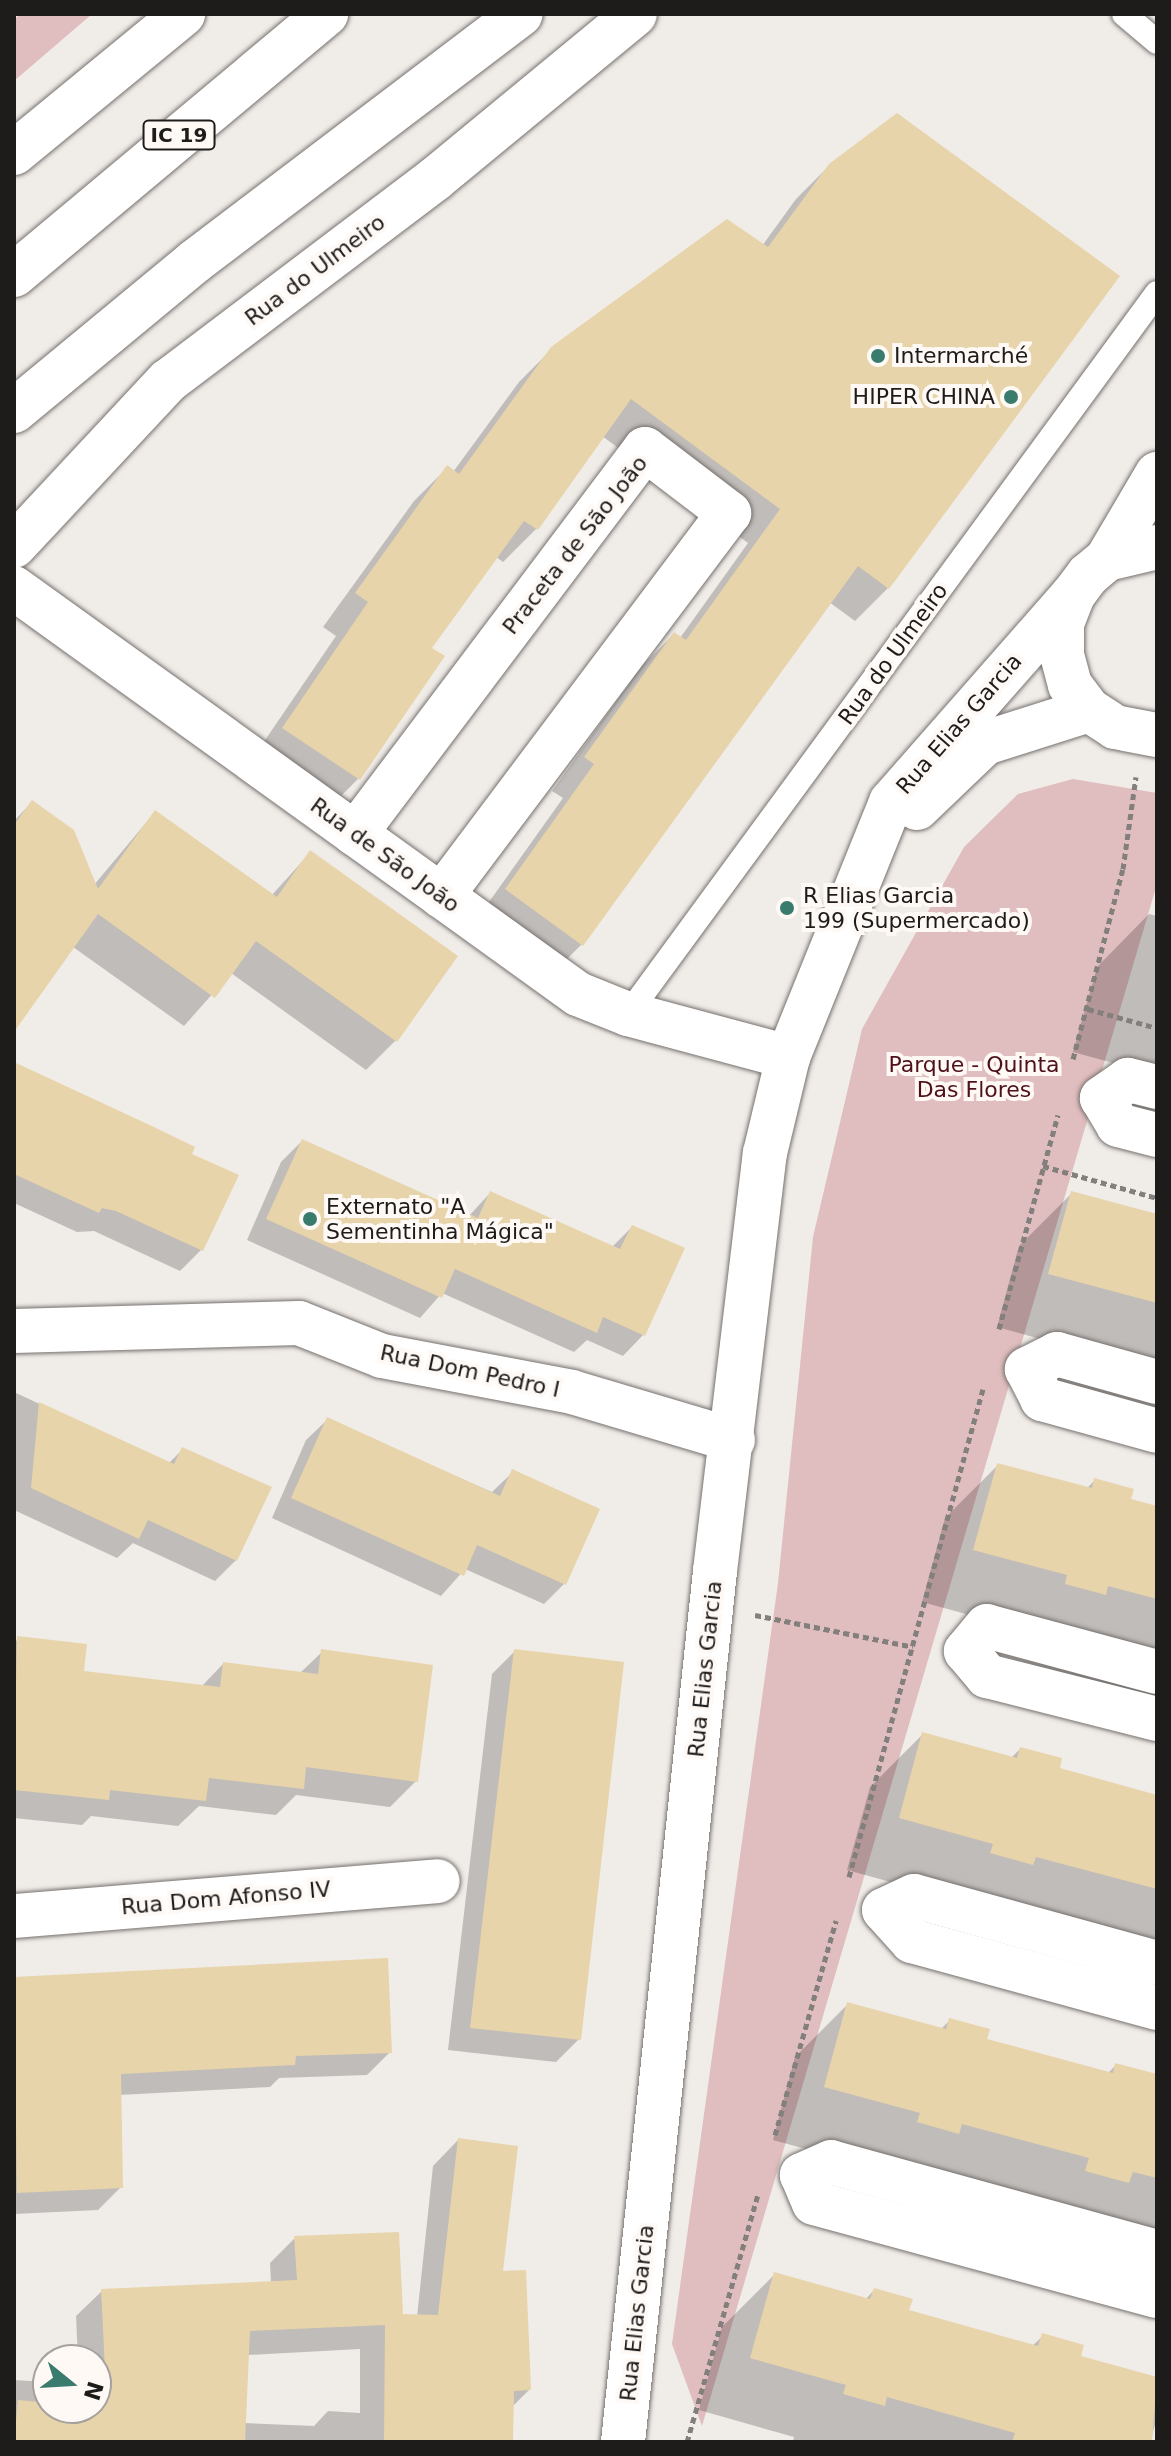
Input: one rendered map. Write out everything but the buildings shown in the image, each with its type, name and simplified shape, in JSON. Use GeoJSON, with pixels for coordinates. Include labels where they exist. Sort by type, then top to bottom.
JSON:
{"type":"FeatureCollection","features":[{"type":"Feature","properties":{"kind":"main road"},"geometry":{"type":"LineString","coordinates":[[14,153],[183,14]]}},
{"type":"Feature","properties":{"kind":"main road","name":"IC 19"},"geometry":{"type":"LineString","coordinates":[[14,275],[326,14]]}},
{"type":"Feature","properties":{"kind":"main road"},"geometry":{"type":"LineString","coordinates":[[14,411],[194,262],[521,14]]}},
{"type":"Feature","properties":{"kind":"main road","name":"Rua do Ulmeiro"},"geometry":{"type":"LineString","coordinates":[[14,546],[168,381],[435,179],[635,14]]}},
{"type":"Feature","properties":{"kind":"main road","name":"Praceta de São João"},"geometry":{"type":"LineString","coordinates":[[355,834],[645,449],[729,513],[441,896]]}},
{"type":"Feature","properties":{"kind":"main road"},"geometry":{"type":"LineString","coordinates":[[1107,559],[1157,474]]}},
{"type":"Feature","properties":{"kind":"main road"},"geometry":{"type":"LineString","coordinates":[[1107,559],[1157,547]]}},
{"type":"Feature","properties":{"kind":"main road","name":"Rua Elias Garcia"},"geometry":{"type":"LineString","coordinates":[[623,2442],[765,1153],[788,1057],[891,802],[1107,559]]}},
{"type":"Feature","properties":{"kind":"main road","name":"Rua de São João"},"geometry":{"type":"LineString","coordinates":[[14,588],[578,994],[628,1014],[788,1057]]}},
{"type":"Feature","properties":{"kind":"main road"},"geometry":{"type":"LineString","coordinates":[[1073,595],[1062,624],[1062,655],[1070,685],[1089,710],[1147,749]]}},
{"type":"Feature","properties":{"kind":"main road","name":"Rua Elias Garcia"},"geometry":{"type":"LineString","coordinates":[[847,909],[919,804],[985,743],[1089,710]]}},
{"type":"Feature","properties":{"kind":"main road"},"geometry":{"type":"LineString","coordinates":[[1157,1087],[1128,1080],[1102,1098],[1118,1125],[1157,1135]]}},
{"type":"Feature","properties":{"kind":"main road","name":"Rua Dom Pedro I"},"geometry":{"type":"LineString","coordinates":[[14,1331],[299,1323],[382,1356],[572,1392],[733,1440]]}},
{"type":"Feature","properties":{"kind":"main road"},"geometry":{"type":"LineString","coordinates":[[1157,1382],[1057,1354],[1027,1369],[1042,1399],[1157,1431]]}},
{"type":"Feature","properties":{"kind":"main road"},"geometry":{"type":"LineString","coordinates":[[1157,1672],[987,1626],[966,1651],[987,1676],[1157,1719]]}},
{"type":"Feature","properties":{"kind":"main road","name":"Rua Dom Afonso IV"},"geometry":{"type":"LineString","coordinates":[[14,1916],[438,1881]]}},
{"type":"Feature","properties":{"kind":"main road"},"geometry":{"type":"LineString","coordinates":[[1157,1963],[914,1896],[884,1910],[912,1941],[1157,2008]]}},
{"type":"Feature","properties":{"kind":"main road"},"geometry":{"type":"LineString","coordinates":[[1157,2252],[831,2162],[802,2175],[814,2203],[1157,2296]]}},
{"type":"Feature","properties":{"kind":"lane"},"geometry":{"type":"LineString","coordinates":[[1124,14],[1157,42]]}},
{"type":"Feature","properties":{"kind":"lane","name":"Rua do Ulmeiro"},"geometry":{"type":"LineString","coordinates":[[628,1014],[1157,293]]}},
{"type":"Feature","properties":{"kind":"path"},"geometry":{"type":"LineString","coordinates":[[1072,1066],[1123,869],[1147,749]]}},
{"type":"Feature","properties":{"kind":"path"},"geometry":{"type":"LineString","coordinates":[[1088,1009],[1157,1028]]}},
{"type":"Feature","properties":{"kind":"path"},"geometry":{"type":"LineString","coordinates":[[998,1332],[1059,1109]]}},
{"type":"Feature","properties":{"kind":"path"},"geometry":{"type":"LineString","coordinates":[[1043,1166],[1157,1198]]}},
{"type":"Feature","properties":{"kind":"path"},"geometry":{"type":"LineString","coordinates":[[848,1882],[986,1377]]}},
{"type":"Feature","properties":{"kind":"path"},"geometry":{"type":"LineString","coordinates":[[739,1612],[913,1647]]}},
{"type":"Feature","properties":{"kind":"path"},"geometry":{"type":"LineString","coordinates":[[774,2138],[839,1912]]}},
{"type":"Feature","properties":{"kind":"path"},"geometry":{"type":"LineString","coordinates":[[687,2442],[761,2184]]}},
{"type":"Feature","properties":{"kind":"green space"},"geometry":{"type":"Polygon","coordinates":[[[20,14],[92,14],[14,81],[14,20],[20,14]]]}},
{"type":"Feature","properties":{"kind":"green space","name":"Parque - Quinta Das Flores"},"geometry":{"type":"Polygon","coordinates":[[[1073,779],[1157,793],[1157,884],[702,2426],[672,2344],[778,1583],[813,1237],[862,1029],[964,847],[1018,794],[1073,779]]]}},
{"type":"Feature","properties":{"kind":"place","name":"Intermarché"},"geometry":{"type":"Point","coordinates":[878,356]}},
{"type":"Feature","properties":{"kind":"place","name":"HIPER CHINA"},"geometry":{"type":"Point","coordinates":[1011,397]}},
{"type":"Feature","properties":{"kind":"place","name":"R Elias Garcia 199 (Supermercado)"},"geometry":{"type":"Point","coordinates":[787,908]}},
{"type":"Feature","properties":{"kind":"place","name":"Externato \"A Sementinha Mágica\""},"geometry":{"type":"Point","coordinates":[310,1219]}}]}
